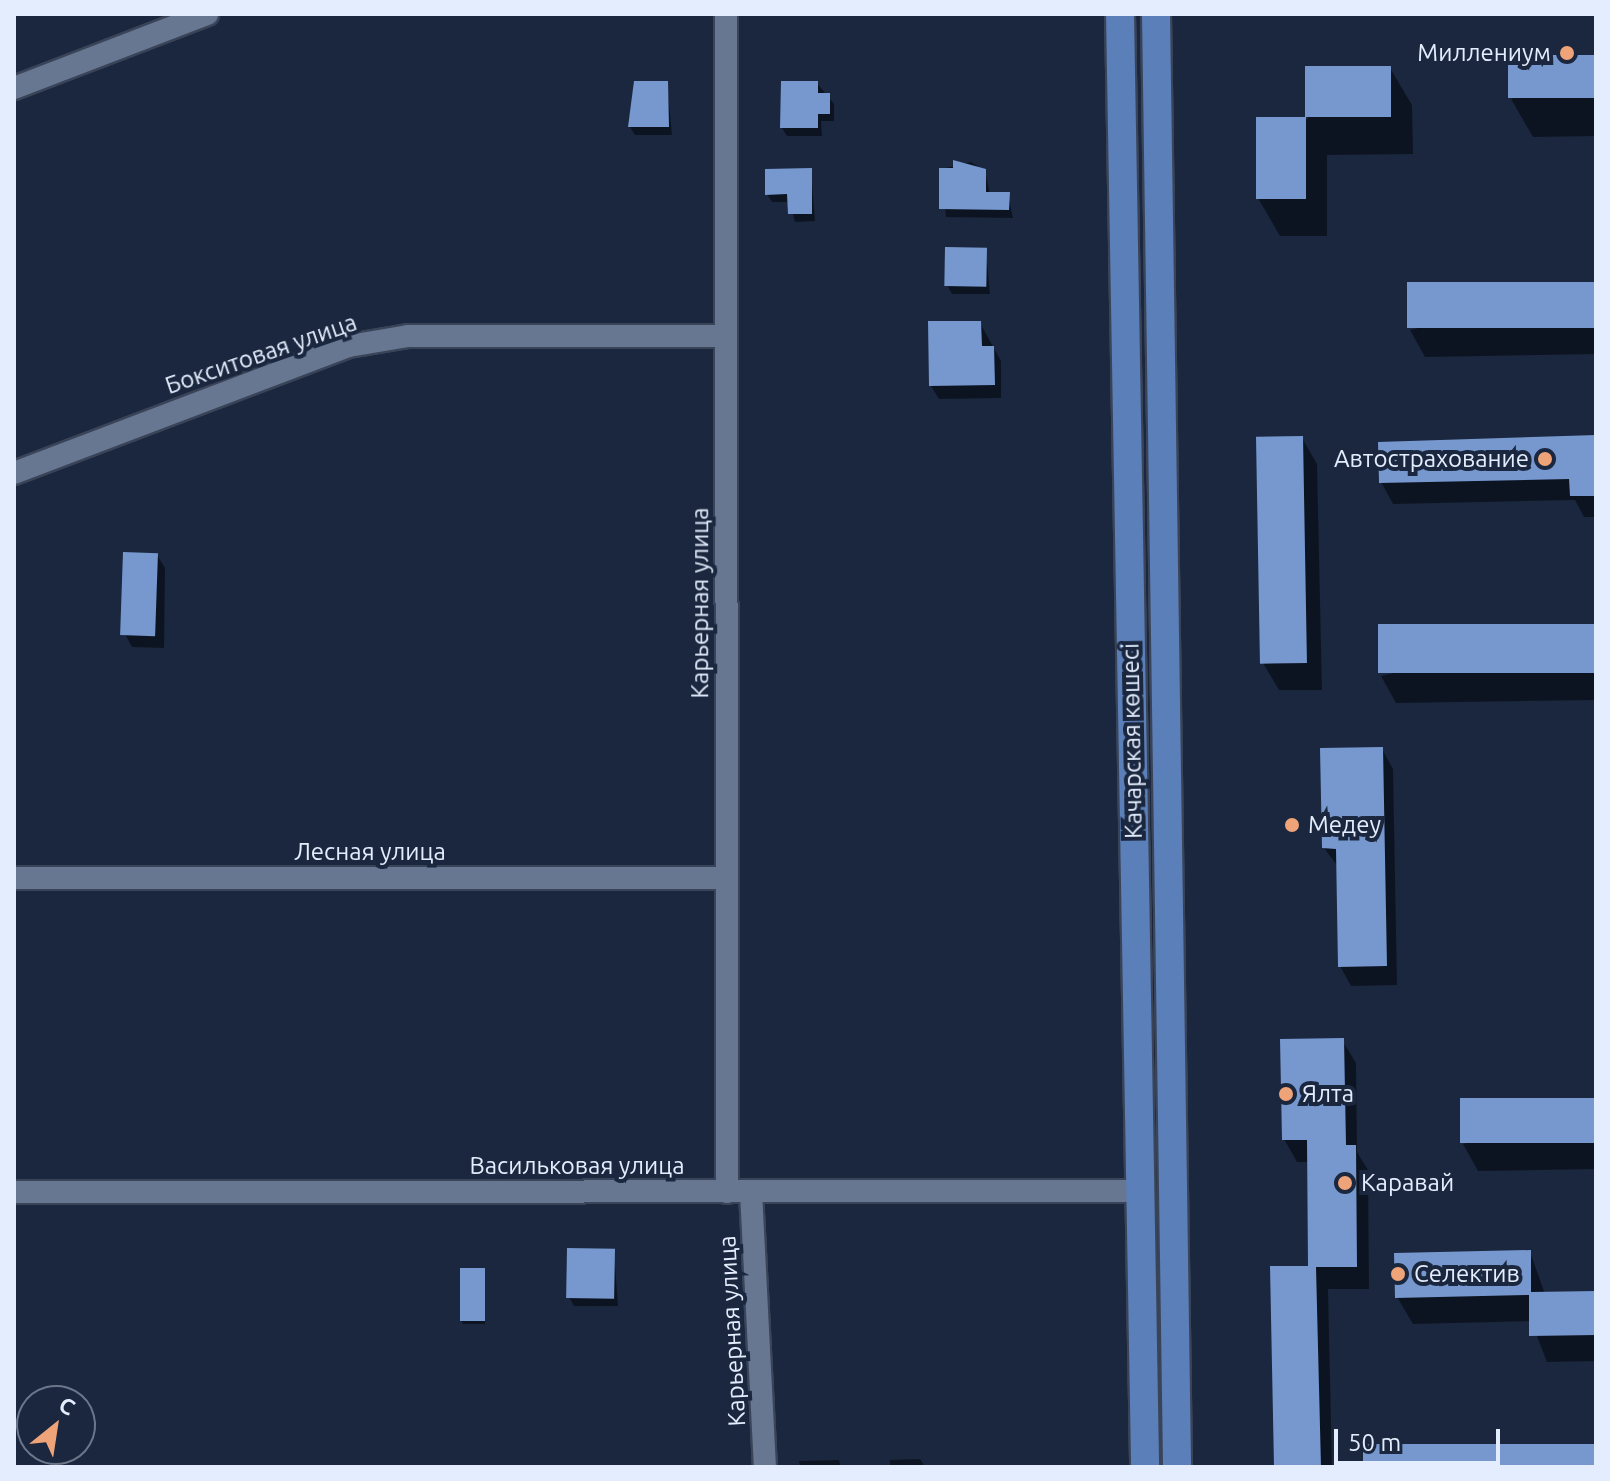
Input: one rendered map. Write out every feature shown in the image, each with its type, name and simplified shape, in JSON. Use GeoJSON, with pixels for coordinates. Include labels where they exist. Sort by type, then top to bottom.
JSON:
{"type":"FeatureCollection","features":[{"type":"Feature","properties":{"kind":"main road","name":"Качарская көшесі"},"geometry":{"type":"LineString","coordinates":[[1120,14],[1145,1467]]}},
{"type":"Feature","properties":{"kind":"main road","name":"Качарская көшесі"},"geometry":{"type":"LineString","coordinates":[[1156,14],[1177,1467]]}},
{"type":"Feature","properties":{"kind":"street"},"geometry":{"type":"LineString","coordinates":[[14,88],[207,14]]}},
{"type":"Feature","properties":{"kind":"street","name":"Карьерная улица"},"geometry":{"type":"LineString","coordinates":[[726,14],[727,1192]]}},
{"type":"Feature","properties":{"kind":"street"},"geometry":{"type":"LineString","coordinates":[[1123,206],[1158,205]]}},
{"type":"Feature","properties":{"kind":"street","name":"Бокситовая улица"},"geometry":{"type":"LineString","coordinates":[[14,473],[349,346],[408,336],[726,336]]}},
{"type":"Feature","properties":{"kind":"street"},"geometry":{"type":"LineString","coordinates":[[1134,845],[1168,844]]}},
{"type":"Feature","properties":{"kind":"street","name":"Лесная улица"},"geometry":{"type":"LineString","coordinates":[[14,878],[727,878]]}},
{"type":"Feature","properties":{"kind":"street","name":"Васильковая улица"},"geometry":{"type":"LineString","coordinates":[[14,1192],[1140,1191]]}},
{"type":"Feature","properties":{"kind":"street","name":"Карьерная улица"},"geometry":{"type":"LineString","coordinates":[[751,1192],[765,1467]]}},
{"type":"Feature","properties":{"kind":"building"},"geometry":{"type":"Polygon","coordinates":[[[1508,55],[1596,55],[1596,98],[1508,98],[1508,55]]]}},
{"type":"Feature","properties":{"kind":"building"},"geometry":{"type":"Polygon","coordinates":[[[1305,66],[1391,66],[1391,117],[1305,117],[1305,66]]]}},
{"type":"Feature","properties":{"kind":"building"},"geometry":{"type":"Polygon","coordinates":[[[634,81],[668,81],[669,127],[628,127],[634,81]]]}},
{"type":"Feature","properties":{"kind":"building"},"geometry":{"type":"Polygon","coordinates":[[[781,81],[818,81],[818,93],[830,93],[830,114],[818,114],[818,128],[780,128],[781,81]]]}},
{"type":"Feature","properties":{"kind":"building"},"geometry":{"type":"Polygon","coordinates":[[[1256,117],[1306,117],[1306,199],[1256,199],[1256,117]]]}},
{"type":"Feature","properties":{"kind":"building"},"geometry":{"type":"Polygon","coordinates":[[[953,160],[986,169],[986,192],[1010,192],[1009,210],[939,209],[939,168],[953,168],[953,160]]]}},
{"type":"Feature","properties":{"kind":"building"},"geometry":{"type":"Polygon","coordinates":[[[812,168],[812,214],[788,214],[787,194],[765,195],[765,169],[812,168]]]}},
{"type":"Feature","properties":{"kind":"building"},"geometry":{"type":"Polygon","coordinates":[[[945,247],[987,248],[986,287],[944,286],[945,247]]]}},
{"type":"Feature","properties":{"kind":"building"},"geometry":{"type":"Polygon","coordinates":[[[1407,282],[1596,282],[1596,328],[1407,328],[1407,282]]]}},
{"type":"Feature","properties":{"kind":"building"},"geometry":{"type":"Polygon","coordinates":[[[928,321],[981,321],[982,346],[994,346],[995,385],[929,386],[928,321]]]}},
{"type":"Feature","properties":{"kind":"building"},"geometry":{"type":"Polygon","coordinates":[[[1596,435],[1596,496],[1570,496],[1569,479],[1379,483],[1378,442],[1596,435]]]}},
{"type":"Feature","properties":{"kind":"building"},"geometry":{"type":"Polygon","coordinates":[[[1303,436],[1307,663],[1260,664],[1256,437],[1303,436]]]}},
{"type":"Feature","properties":{"kind":"building"},"geometry":{"type":"Polygon","coordinates":[[[123,552],[158,553],[155,636],[120,635],[123,552]]]}},
{"type":"Feature","properties":{"kind":"building"},"geometry":{"type":"Polygon","coordinates":[[[1378,624],[1596,624],[1596,673],[1378,673],[1378,624]]]}},
{"type":"Feature","properties":{"kind":"building"},"geometry":{"type":"Polygon","coordinates":[[[1383,747],[1387,966],[1338,967],[1336,849],[1322,848],[1320,748],[1383,747]]]}},
{"type":"Feature","properties":{"kind":"building"},"geometry":{"type":"Polygon","coordinates":[[[1344,1038],[1346,1145],[1356,1145],[1357,1267],[1316,1267],[1321,1467],[1274,1467],[1270,1266],[1308,1266],[1307,1140],[1282,1140],[1280,1039],[1344,1038]]]}},
{"type":"Feature","properties":{"kind":"building"},"geometry":{"type":"Polygon","coordinates":[[[1460,1098],[1596,1098],[1596,1143],[1460,1143],[1460,1098]]]}},
{"type":"Feature","properties":{"kind":"building"},"geometry":{"type":"Polygon","coordinates":[[[567,1248],[615,1249],[614,1299],[566,1298],[567,1248]]]}},
{"type":"Feature","properties":{"kind":"building"},"geometry":{"type":"Polygon","coordinates":[[[1531,1250],[1531,1292],[1596,1291],[1596,1335],[1529,1336],[1529,1295],[1395,1298],[1394,1253],[1531,1250]]]}},
{"type":"Feature","properties":{"kind":"building"},"geometry":{"type":"Polygon","coordinates":[[[460,1268],[485,1268],[485,1321],[460,1321],[460,1268]]]}},
{"type":"Feature","properties":{"kind":"building"},"geometry":{"type":"Polygon","coordinates":[[[1363,1444],[1596,1444],[1596,1467],[1363,1467],[1363,1444]]]}},
{"type":"Feature","properties":{"kind":"place","name":"Миллениум"},"geometry":{"type":"Point","coordinates":[1567,53]}},
{"type":"Feature","properties":{"kind":"place","name":"Автострахование"},"geometry":{"type":"Point","coordinates":[1545,459]}},
{"type":"Feature","properties":{"kind":"place","name":"Медеу"},"geometry":{"type":"Point","coordinates":[1292,825]}},
{"type":"Feature","properties":{"kind":"place","name":"Ялта"},"geometry":{"type":"Point","coordinates":[1286,1094]}},
{"type":"Feature","properties":{"kind":"place","name":"Каравай"},"geometry":{"type":"Point","coordinates":[1345,1183]}},
{"type":"Feature","properties":{"kind":"place","name":"Селектив"},"geometry":{"type":"Point","coordinates":[1398,1274]}}]}
